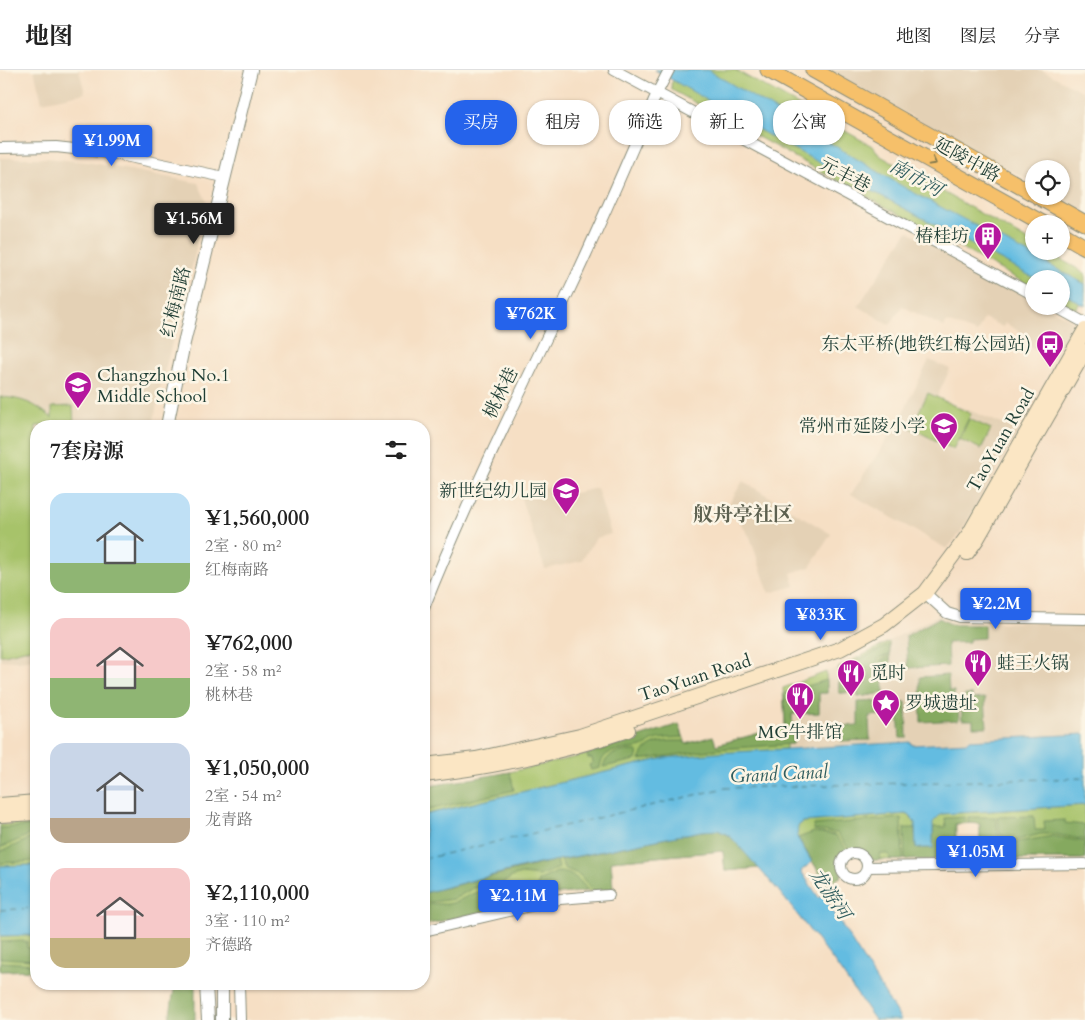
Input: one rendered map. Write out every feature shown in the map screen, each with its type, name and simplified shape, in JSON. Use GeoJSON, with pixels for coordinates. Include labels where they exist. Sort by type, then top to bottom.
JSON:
{"type":"FeatureCollection","features":[{"type":"Feature","properties":{"kind":"main road","name":"延陵中路"},"geometry":{"type":"LineString","coordinates":[[768,70],[1028,215]]}},
{"type":"Feature","properties":{"kind":"main road","name":"延陵中路"},"geometry":{"type":"LineString","coordinates":[[812,70],[1025,189]]}},
{"type":"Feature","properties":{"kind":"main road","name":"延陵中路"},"geometry":{"type":"LineString","coordinates":[[1053,205],[1085,223]]}},
{"type":"Feature","properties":{"kind":"main road"},"geometry":{"type":"LineString","coordinates":[[1070,239],[1085,247]]}},
{"type":"Feature","properties":{"kind":"main road","name":"TaoYuan Road"},"geometry":{"type":"LineString","coordinates":[[430,764],[476,759],[580,736],[840,650],[884,625],[928,596],[969,534],[1085,330]]}},
{"type":"Feature","properties":{"kind":"main road"},"geometry":{"type":"LineString","coordinates":[[430,774],[482,768],[587,744],[849,655],[887,634],[928,596],[977,539],[1085,351]]}},
{"type":"Feature","properties":{"kind":"main road"},"geometry":{"type":"LineString","coordinates":[[0,805],[30,802]]}},
{"type":"Feature","properties":{"kind":"main road"},"geometry":{"type":"LineString","coordinates":[[0,815],[30,813]]}},
{"type":"Feature","properties":{"kind":"street","name":"红梅南路"},"geometry":{"type":"LineString","coordinates":[[168,420],[184,343],[250,70]]}},
{"type":"Feature","properties":{"kind":"street","name":"元丰巷"},"geometry":{"type":"LineString","coordinates":[[614,70],[659,88],[1025,290]]}},
{"type":"Feature","properties":{"kind":"street","name":"桃林巷"},"geometry":{"type":"LineString","coordinates":[[430,594],[497,438],[570,289],[659,88],[670,70]]}},
{"type":"Feature","properties":{"kind":"street"},"geometry":{"type":"LineString","coordinates":[[0,148],[56,147],[110,154],[224,177]]}},
{"type":"Feature","properties":{"kind":"street"},"geometry":{"type":"LineString","coordinates":[[1070,315],[1085,323]]}},
{"type":"Feature","properties":{"kind":"street"},"geometry":{"type":"LineString","coordinates":[[928,596],[947,613],[960,617],[1085,619]]}},
{"type":"Feature","properties":{"kind":"street"},"geometry":{"type":"LineString","coordinates":[[867,867],[1085,864]]}},
{"type":"Feature","properties":{"kind":"street"},"geometry":{"type":"LineString","coordinates":[[430,930],[560,900],[609,895]]}},
{"type":"Feature","properties":{"kind":"street"},"geometry":{"type":"LineString","coordinates":[[206,990],[208,1020]]}},
{"type":"Feature","properties":{"kind":"street"},"geometry":{"type":"LineString","coordinates":[[222,990],[222,1020]]}},
{"type":"Feature","properties":{"kind":"street"},"geometry":{"type":"LineString","coordinates":[[238,990],[240,1020]]}},
{"type":"Feature","properties":{"kind":"shaded area"},"geometry":{"type":"Polygon","coordinates":[[[34,70],[79,70],[85,93],[42,102],[34,70]]]}},
{"type":"Feature","properties":{"kind":"shaded area"},"geometry":{"type":"Polygon","coordinates":[[[827,70],[1042,70],[1085,93],[1085,211],[1070,203],[1070,160],[1025,160],[1025,178],[827,70]]]}},
{"type":"Feature","properties":{"kind":"shaded area","name":"Changzhou No.1 Middle School"},"geometry":{"type":"Polygon","coordinates":[[[0,158],[45,158],[87,162],[198,183],[206,200],[193,263],[159,392],[154,420],[30,420],[30,660],[0,660],[0,158]]]}},
{"type":"Feature","properties":{"kind":"shaded area"},"geometry":{"type":"Polygon","coordinates":[[[908,231],[1025,295],[1025,315],[1063,315],[1070,319],[1072,323],[1052,360],[1027,345],[1030,338],[1005,323],[1003,327],[984,318],[977,333],[947,322],[944,327],[902,306],[890,325],[858,306],[908,231]]]}},
{"type":"Feature","properties":{"kind":"shaded area","name":"常州市延陵小学"},"geometry":{"type":"Polygon","coordinates":[[[929,360],[950,369],[937,397],[1019,431],[960,533],[947,549],[851,494],[898,423],[929,360]]]}},
{"type":"Feature","properties":{"kind":"shaded area"},"geometry":{"type":"Polygon","coordinates":[[[743,481],[831,534],[810,567],[791,573],[795,586],[769,593],[750,537],[728,505],[743,481]]]}},
{"type":"Feature","properties":{"kind":"shaded area","name":"新世纪幼儿园"},"geometry":{"type":"Polygon","coordinates":[[[557,484],[561,496],[597,488],[611,534],[596,538],[581,561],[545,569],[520,496],[557,484]]]}},
{"type":"Feature","properties":{"kind":"shaded area"},"geometry":{"type":"Polygon","coordinates":[[[938,615],[953,622],[1085,623],[1085,734],[911,745],[911,742],[786,749],[783,688],[842,666],[938,615]]]}},
{"type":"Feature","properties":{"kind":"green space"},"geometry":{"type":"Polygon","coordinates":[[[679,70],[735,70],[789,100],[773,100],[773,145],[845,145],[845,131],[874,147],[879,155],[1025,239],[1025,260],[1062,260],[1085,273],[1085,292],[1077,308],[1070,307],[1070,270],[1025,270],[1025,283],[763,140],[763,100],[691,100],[672,90],[671,84],[679,70]]]}},
{"type":"Feature","properties":{"kind":"green space"},"geometry":{"type":"Polygon","coordinates":[[[928,393],[971,414],[953,449],[911,428],[928,393]]]}},
{"type":"Feature","properties":{"kind":"green space"},"geometry":{"type":"Polygon","coordinates":[[[0,397],[28,403],[52,418],[52,407],[73,406],[74,420],[30,420],[30,648],[0,655],[0,397]]]}},
{"type":"Feature","properties":{"kind":"green space"},"geometry":{"type":"Polygon","coordinates":[[[969,419],[991,429],[981,449],[960,439],[969,419]]]}},
{"type":"Feature","properties":{"kind":"green space"},"geometry":{"type":"Polygon","coordinates":[[[939,618],[952,625],[984,625],[984,638],[969,639],[969,642],[947,643],[948,666],[908,668],[906,636],[939,618]]]}},
{"type":"Feature","properties":{"kind":"green space"},"geometry":{"type":"Polygon","coordinates":[[[889,642],[891,668],[883,669],[884,693],[858,697],[857,692],[839,693],[838,668],[889,642]]]}},
{"type":"Feature","properties":{"kind":"green space"},"geometry":{"type":"Polygon","coordinates":[[[889,645],[890,655],[879,658],[868,680],[862,683],[839,676],[838,670],[889,645]]]}},
{"type":"Feature","properties":{"kind":"green space"},"geometry":{"type":"Polygon","coordinates":[[[890,657],[891,668],[883,669],[884,693],[858,697],[857,692],[839,693],[839,678],[863,685],[869,682],[880,661],[890,657]]]}},
{"type":"Feature","properties":{"kind":"green space"},"geometry":{"type":"Polygon","coordinates":[[[826,672],[827,693],[819,693],[819,713],[792,714],[793,744],[786,744],[786,749],[665,758],[430,814],[430,786],[479,779],[585,755],[679,724],[686,744],[713,736],[716,745],[785,726],[783,688],[826,672]]]}},
{"type":"Feature","properties":{"kind":"green space"},"geometry":{"type":"Polygon","coordinates":[[[948,675],[949,691],[954,691],[954,702],[958,702],[959,720],[921,722],[920,677],[948,675]]]}},
{"type":"Feature","properties":{"kind":"green space"},"geometry":{"type":"Polygon","coordinates":[[[827,680],[827,693],[819,693],[819,713],[792,714],[793,744],[718,749],[639,760],[642,753],[658,743],[684,741],[686,744],[713,736],[716,745],[785,726],[784,693],[827,680]]]}},
{"type":"Feature","properties":{"kind":"green space"},"geometry":{"type":"Polygon","coordinates":[[[965,695],[972,695],[972,699],[985,698],[987,727],[973,727],[973,720],[962,720],[961,702],[965,701],[965,695]]]}},
{"type":"Feature","properties":{"kind":"green space"},"geometry":{"type":"Polygon","coordinates":[[[875,701],[875,703],[906,702],[907,738],[900,738],[898,714],[869,716],[870,740],[841,741],[840,726],[858,725],[858,702],[875,701]]]}},
{"type":"Feature","properties":{"kind":"green space"},"geometry":{"type":"Polygon","coordinates":[[[679,724],[683,737],[660,739],[642,747],[610,753],[605,756],[600,768],[591,770],[589,765],[593,763],[592,758],[588,758],[587,754],[679,724]]]}},
{"type":"Feature","properties":{"kind":"green space"},"geometry":{"type":"Polygon","coordinates":[[[638,751],[636,760],[603,767],[608,758],[616,753],[638,751]]]}},
{"type":"Feature","properties":{"kind":"green space"},"geometry":{"type":"Polygon","coordinates":[[[510,772],[514,790],[430,810],[430,786],[510,772]]]}},
{"type":"Feature","properties":{"kind":"green space"},"geometry":{"type":"Polygon","coordinates":[[[1085,805],[1085,859],[980,859],[980,823],[956,824],[956,859],[873,860],[860,850],[853,849],[843,854],[840,860],[839,867],[842,876],[827,885],[797,837],[797,828],[803,822],[906,814],[915,823],[933,822],[941,814],[1085,805]]]}},
{"type":"Feature","properties":{"kind":"green space"},"geometry":{"type":"Polygon","coordinates":[[[1034,816],[1035,830],[1045,830],[1044,821],[1065,820],[1065,823],[1085,825],[1085,840],[1054,834],[1041,834],[1013,841],[1000,834],[998,817],[1034,816]]]}},
{"type":"Feature","properties":{"kind":"green space"},"geometry":{"type":"Polygon","coordinates":[[[965,817],[965,823],[955,824],[956,859],[905,860],[904,828],[915,828],[916,848],[933,848],[933,827],[946,827],[945,818],[965,817]]]}},
{"type":"Feature","properties":{"kind":"green space"},"geometry":{"type":"Polygon","coordinates":[[[968,817],[996,817],[998,835],[1012,843],[1053,836],[1085,842],[1085,859],[994,859],[994,843],[980,843],[980,824],[968,823],[968,817]]]}},
{"type":"Feature","properties":{"kind":"green space"},"geometry":{"type":"Polygon","coordinates":[[[901,818],[903,860],[890,860],[889,854],[880,854],[880,860],[873,860],[860,849],[850,850],[837,833],[814,830],[814,825],[901,818]]]}},
{"type":"Feature","properties":{"kind":"green space"},"geometry":{"type":"Polygon","coordinates":[[[30,822],[30,865],[0,866],[0,825],[30,822]]]}},
{"type":"Feature","properties":{"kind":"green space"},"geometry":{"type":"Polygon","coordinates":[[[30,826],[30,835],[0,848],[0,828],[30,826]]]}},
{"type":"Feature","properties":{"kind":"green space"},"geometry":{"type":"Polygon","coordinates":[[[718,830],[730,836],[759,868],[725,871],[723,851],[611,861],[613,889],[593,891],[580,875],[564,868],[561,860],[701,831],[718,830]]]}},
{"type":"Feature","properties":{"kind":"green space"},"geometry":{"type":"Polygon","coordinates":[[[701,831],[759,868],[725,871],[723,851],[611,861],[613,889],[557,894],[430,924],[430,891],[524,867],[701,831]]]}},
{"type":"Feature","properties":{"kind":"green space"},"geometry":{"type":"Polygon","coordinates":[[[814,832],[835,835],[848,851],[839,862],[842,876],[827,885],[798,838],[814,832]]]}},
{"type":"Feature","properties":{"kind":"green space"},"geometry":{"type":"Polygon","coordinates":[[[30,839],[30,861],[0,863],[0,852],[30,839]]]}},
{"type":"Feature","properties":{"kind":"green space"},"geometry":{"type":"Polygon","coordinates":[[[557,860],[559,868],[539,876],[521,874],[512,877],[500,885],[473,888],[454,899],[430,902],[430,892],[557,860]]]}},
{"type":"Feature","properties":{"kind":"green space"},"geometry":{"type":"Polygon","coordinates":[[[557,872],[567,873],[576,877],[588,891],[541,896],[537,887],[538,881],[557,872]]]}},
{"type":"Feature","properties":{"kind":"green space"},"geometry":{"type":"Polygon","coordinates":[[[486,890],[501,892],[505,897],[504,907],[430,924],[430,904],[453,903],[486,890]]]}},
{"type":"Feature","properties":{"kind":"green space"},"geometry":{"type":"Polygon","coordinates":[[[30,935],[30,970],[0,971],[0,936],[30,935]]]}},
{"type":"Feature","properties":{"kind":"green space"},"geometry":{"type":"Polygon","coordinates":[[[27,941],[27,948],[30,948],[30,960],[0,958],[0,942],[27,941]]]}},
{"type":"Feature","properties":{"kind":"green space"},"geometry":{"type":"Polygon","coordinates":[[[0,962],[30,964],[30,970],[0,971],[0,962]]]}},
{"type":"Feature","properties":{"kind":"green space"},"geometry":{"type":"Polygon","coordinates":[[[174,990],[195,990],[195,1020],[169,1020],[174,990]]]}},
{"type":"Feature","properties":{"kind":"water"},"geometry":{"type":"Polygon","coordinates":[[[655,70],[708,70],[758,100],[707,100],[655,70]]]}},
{"type":"Feature","properties":{"kind":"water"},"geometry":{"type":"Polygon","coordinates":[[[763,103],[773,109],[773,138],[763,132],[763,103]]]}},
{"type":"Feature","properties":{"kind":"water"},"geometry":{"type":"Polygon","coordinates":[[[787,145],[833,145],[907,189],[1025,252],[1025,260],[1040,260],[1059,270],[1025,270],[1025,273],[787,145]]]}},
{"type":"Feature","properties":{"kind":"water"},"geometry":{"type":"Polygon","coordinates":[[[1070,276],[1085,284],[1085,306],[1070,297],[1070,276]]]}},
{"type":"Feature","properties":{"kind":"water","name":"Grand Canal"},"geometry":{"type":"Polygon","coordinates":[[[1085,734],[1085,805],[941,814],[933,822],[933,848],[916,848],[915,823],[911,816],[906,814],[803,822],[798,826],[797,837],[812,862],[801,871],[819,898],[823,895],[901,1020],[875,1020],[832,959],[778,890],[730,836],[718,830],[701,831],[524,867],[430,891],[430,814],[665,758],[718,753],[911,742],[912,745],[968,742],[969,740],[1085,734]]]}},
{"type":"Feature","properties":{"kind":"water"},"geometry":{"type":"Polygon","coordinates":[[[30,865],[30,935],[0,936],[0,866],[30,865]]]}},
{"type":"Feature","properties":{"kind":"ferry route"},"geometry":{"type":"LineString","coordinates":[[430,858],[725,788],[1085,778]]}},
{"type":"Feature","properties":{"kind":"ferry route"},"geometry":{"type":"LineString","coordinates":[[0,910],[30,908]]}},
{"type":"Feature","properties":{"kind":"place","name":"椿桂坊"},"geometry":{"type":"Point","coordinates":[988,260]}},
{"type":"Feature","properties":{"kind":"place","name":"东太平桥(地铁红梅公园站)"},"geometry":{"type":"Point","coordinates":[1050,368]}},
{"type":"Feature","properties":{"kind":"place","name":"Changzhou No.1 Middle School"},"geometry":{"type":"Point","coordinates":[78,409]}},
{"type":"Feature","properties":{"kind":"place","name":"常州市延陵小学"},"geometry":{"type":"Point","coordinates":[944,450]}},
{"type":"Feature","properties":{"kind":"place","name":"新世纪幼儿园"},"geometry":{"type":"Point","coordinates":[566,515]}},
{"type":"Feature","properties":{"kind":"place","name":"蛙王火锅"},"geometry":{"type":"Point","coordinates":[978,687]}},
{"type":"Feature","properties":{"kind":"place","name":"觅时"},"geometry":{"type":"Point","coordinates":[851,697]}},
{"type":"Feature","properties":{"kind":"place","name":"MG牛排馆"},"geometry":{"type":"Point","coordinates":[800,720]}},
{"type":"Feature","properties":{"kind":"place","name":"罗城遗址"},"geometry":{"type":"Point","coordinates":[886,727]}},
{"type":"Feature","properties":{"kind":"district","name":"舣舟亭社区"},"geometry":{"type":"Point","coordinates":[743,514]}},
{"type":"Feature","properties":{"kind":"water label","name":"南市河"},"geometry":{"type":"Point","coordinates":[916,178]}},
{"type":"Feature","properties":{"kind":"water label","name":"龙游河"},"geometry":{"type":"Point","coordinates":[830,894]}}]}
